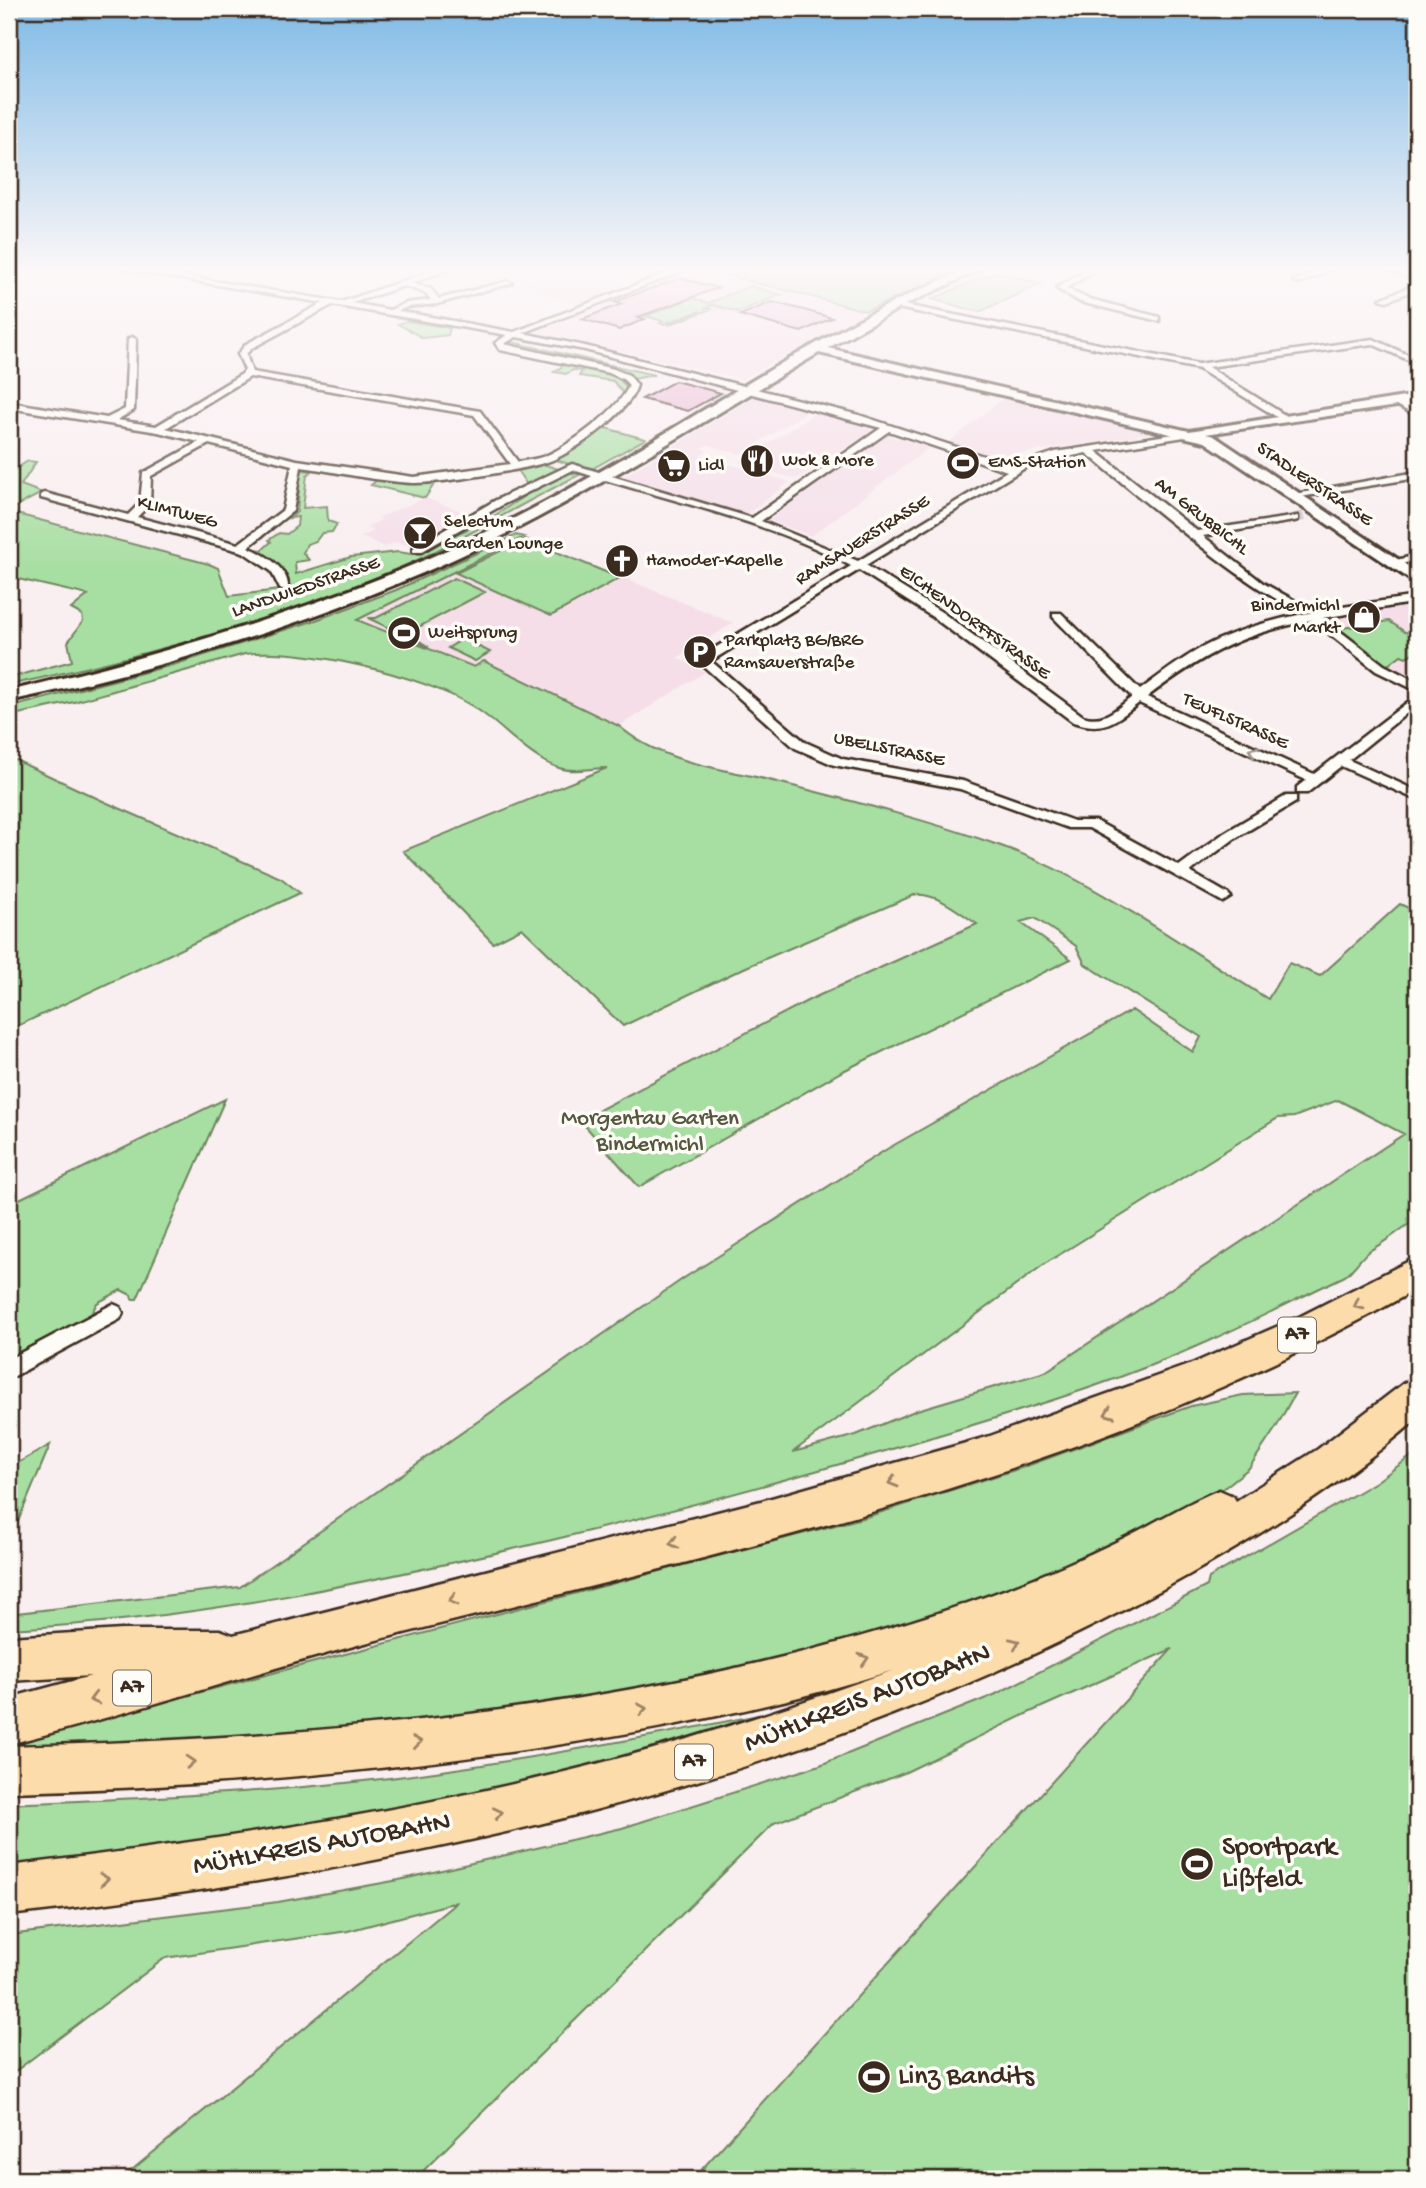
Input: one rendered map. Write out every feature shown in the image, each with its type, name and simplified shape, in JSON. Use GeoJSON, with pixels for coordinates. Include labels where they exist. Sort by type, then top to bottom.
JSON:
{"type":"FeatureCollection","features":[{"type":"Feature","properties":{"kind":"highway","name":"A7"},"geometry":{"type":"LineString","coordinates":[[9,1721],[253,1651],[710,1534],[1076,1426],[1264,1350],[1361,1304],[1417,1272]]}},
{"type":"Feature","properties":{"kind":"highway"},"geometry":{"type":"LineString","coordinates":[[9,1769],[122,1768],[364,1749],[580,1720],[709,1696],[839,1667],[1015,1609],[1110,1568],[1249,1492],[1315,1449],[1417,1370]]}},
{"type":"Feature","properties":{"kind":"highway","name":"MÜHLKREIS AUTOBAHN"},"geometry":{"type":"LineString","coordinates":[[9,1891],[231,1862],[383,1837],[520,1808],[650,1776],[809,1726],[936,1678],[1125,1589],[1235,1526],[1300,1483],[1355,1446],[1417,1395]]}},
{"type":"Feature","properties":{"kind":"highway"},"geometry":{"type":"LineString","coordinates":[[9,1660],[122,1651],[253,1651]]}},
{"type":"Feature","properties":{"kind":"main road","name":"LANDWIEDSTRASSE"},"geometry":{"type":"LineString","coordinates":[[9,696],[232,637],[364,592],[485,538],[601,476],[779,371]]}},
{"type":"Feature","properties":{"kind":"main road","name":"STADLERSTRASSE"},"geometry":{"type":"LineString","coordinates":[[915,371],[1191,433],[1217,443],[1294,495],[1315,514],[1417,579]]}},
{"type":"Feature","properties":{"kind":"main road","name":"RAMSAUERSTRASSE"},"geometry":{"type":"LineString","coordinates":[[1191,433],[1417,399]]}},
{"type":"Feature","properties":{"kind":"street"},"geometry":{"type":"LineString","coordinates":[[108,421],[129,410],[131,371]]}},
{"type":"Feature","properties":{"kind":"street"},"geometry":{"type":"LineString","coordinates":[[9,405],[149,430],[158,429],[297,463],[406,480],[516,466],[565,450],[601,424],[630,395],[632,385],[626,377],[611,371]]}},
{"type":"Feature","properties":{"kind":"street"},"geometry":{"type":"LineString","coordinates":[[673,371],[856,418],[1015,470]]}},
{"type":"Feature","properties":{"kind":"street"},"geometry":{"type":"LineString","coordinates":[[1206,371],[1285,419]]}},
{"type":"Feature","properties":{"kind":"street"},"geometry":{"type":"LineString","coordinates":[[158,429],[248,374],[478,413],[516,466]]}},
{"type":"Feature","properties":{"kind":"street"},"geometry":{"type":"LineString","coordinates":[[1397,402],[1417,413]]}},
{"type":"Feature","properties":{"kind":"street"},"geometry":{"type":"LineString","coordinates":[[754,521],[886,429]]}},
{"type":"Feature","properties":{"kind":"street","name":"RAMSAUERSTRASSE"},"geometry":{"type":"LineString","coordinates":[[705,662],[707,658],[1037,459],[1191,433]]}},
{"type":"Feature","properties":{"kind":"street"},"geometry":{"type":"LineString","coordinates":[[130,519],[145,504],[146,475],[206,442]]}},
{"type":"Feature","properties":{"kind":"street","name":"AM GRUBBICHL"},"geometry":{"type":"LineString","coordinates":[[1088,450],[1263,588],[1308,614]]}},
{"type":"Feature","properties":{"kind":"street"},"geometry":{"type":"LineString","coordinates":[[546,458],[601,476]]}},
{"type":"Feature","properties":{"kind":"street"},"geometry":{"type":"LineString","coordinates":[[240,548],[288,512],[297,463]]}},
{"type":"Feature","properties":{"kind":"street"},"geometry":{"type":"LineString","coordinates":[[416,550],[500,502],[572,467]]}},
{"type":"Feature","properties":{"kind":"street"},"geometry":{"type":"LineString","coordinates":[[1294,495],[1417,475]]}},
{"type":"Feature","properties":{"kind":"street","name":"EICHENDORFFSTRASSE"},"geometry":{"type":"LineString","coordinates":[[601,476],[754,521],[860,566],[919,602],[1023,680],[1085,722]]}},
{"type":"Feature","properties":{"kind":"street","name":"KLIMTWEG"},"geometry":{"type":"LineString","coordinates":[[45,496],[240,548],[270,563],[280,575],[284,587]]}},
{"type":"Feature","properties":{"kind":"street"},"geometry":{"type":"LineString","coordinates":[[1195,534],[1294,518]]}},
{"type":"Feature","properties":{"kind":"street"},"geometry":{"type":"LineString","coordinates":[[1393,562],[1417,558]]}},
{"type":"Feature","properties":{"kind":"street","name":"TEUFLSTRASSE"},"geometry":{"type":"LineString","coordinates":[[1085,722],[1094,724],[1109,720],[1220,643],[1254,630],[1308,614],[1417,600]]}},
{"type":"Feature","properties":{"kind":"street"},"geometry":{"type":"LineString","coordinates":[[1308,614],[1380,668],[1417,687]]}},
{"type":"Feature","properties":{"kind":"street"},"geometry":{"type":"LineString","coordinates":[[1057,615],[1141,698]]}},
{"type":"Feature","properties":{"kind":"street","name":"UBELLSTRASSE"},"geometry":{"type":"LineString","coordinates":[[705,662],[786,734],[820,755],[839,762],[963,785],[1073,825],[1091,824],[1179,873]]}},
{"type":"Feature","properties":{"kind":"street","name":"TEUFLSTRASSE"},"geometry":{"type":"LineString","coordinates":[[1141,698],[1315,779]]}},
{"type":"Feature","properties":{"kind":"street"},"geometry":{"type":"LineString","coordinates":[[1223,897],[1179,873],[1229,836],[1296,794],[1417,699]]}},
{"type":"Feature","properties":{"kind":"street"},"geometry":{"type":"LineString","coordinates":[[1339,760],[1417,796]]}},
{"type":"Feature","properties":{"kind":"street"},"geometry":{"type":"LineString","coordinates":[[9,1370],[113,1313]]}},
{"type":"Feature","properties":{"kind":"shaded area"},"geometry":{"type":"Polygon","coordinates":[[[708,371],[756,371],[742,379],[708,371]]]}},
{"type":"Feature","properties":{"kind":"shaded area"},"geometry":{"type":"Polygon","coordinates":[[[755,396],[811,409],[740,454],[708,445],[701,448],[707,451],[700,456],[790,482],[744,516],[620,479],[755,396]]]}},
{"type":"Feature","properties":{"kind":"shaded area"},"geometry":{"type":"Polygon","coordinates":[[[1006,396],[1161,432],[1002,456],[988,455],[948,443],[1006,396]]]}},
{"type":"Feature","properties":{"kind":"shaded area"},"geometry":{"type":"Polygon","coordinates":[[[817,412],[874,430],[796,479],[739,462],[817,412]]]}},
{"type":"Feature","properties":{"kind":"shaded area"},"geometry":{"type":"Polygon","coordinates":[[[886,435],[930,447],[811,536],[769,520],[886,435]]]}},
{"type":"Feature","properties":{"kind":"shaded area"},"geometry":{"type":"Polygon","coordinates":[[[425,498],[469,514],[467,520],[416,547],[396,542],[385,547],[361,537],[374,531],[366,527],[381,520],[378,518],[425,498]]]}},
{"type":"Feature","properties":{"kind":"shaded area"},"geometry":{"type":"Polygon","coordinates":[[[524,537],[733,623],[677,658],[705,672],[619,726],[484,661],[474,667],[356,620],[524,537]]]}},
{"type":"Feature","properties":{"kind":"shaded area"},"geometry":{"type":"Polygon","coordinates":[[[1417,602],[1417,633],[1405,633],[1389,621],[1336,629],[1328,622],[1332,618],[1417,602]]]}},
{"type":"Feature","properties":{"kind":"shaded area"},"geometry":{"type":"Polygon","coordinates":[[[1417,651],[1417,683],[1384,668],[1401,655],[1406,657],[1417,651]]]}},
{"type":"Feature","properties":{"kind":"green space"},"geometry":{"type":"Polygon","coordinates":[[[582,371],[597,371],[615,376],[626,386],[624,394],[613,381],[579,376],[582,371]]]}},
{"type":"Feature","properties":{"kind":"green space"},"geometry":{"type":"Polygon","coordinates":[[[614,371],[637,371],[654,375],[633,379],[614,371]]]}},
{"type":"Feature","properties":{"kind":"green space"},"geometry":{"type":"Polygon","coordinates":[[[602,427],[645,439],[590,470],[556,460],[602,427]]]}},
{"type":"Feature","properties":{"kind":"green space"},"geometry":{"type":"Polygon","coordinates":[[[28,461],[36,462],[21,485],[42,493],[9,510],[9,473],[28,461]]]}},
{"type":"Feature","properties":{"kind":"green space"},"geometry":{"type":"Polygon","coordinates":[[[540,463],[561,470],[527,485],[515,467],[540,463]]]}},
{"type":"Feature","properties":{"kind":"green space"},"geometry":{"type":"Polygon","coordinates":[[[301,470],[312,471],[307,475],[303,508],[327,506],[328,521],[337,524],[332,532],[322,533],[316,541],[307,544],[303,553],[309,560],[295,562],[296,574],[351,557],[398,552],[411,554],[486,521],[543,484],[569,472],[579,475],[446,546],[354,587],[208,636],[9,685],[9,678],[72,661],[68,642],[83,621],[82,615],[71,609],[88,595],[9,577],[9,512],[209,564],[218,568],[229,596],[287,589],[285,576],[248,548],[262,550],[271,542],[269,540],[279,533],[287,534],[297,526],[298,517],[290,518],[297,512],[301,470]]]}},
{"type":"Feature","properties":{"kind":"green space"},"geometry":{"type":"Polygon","coordinates":[[[378,479],[406,483],[437,480],[425,498],[371,485],[378,479]]]}},
{"type":"Feature","properties":{"kind":"green space","name":"Morgentau Garten Bindermichl"},"geometry":{"type":"Polygon","coordinates":[[[516,535],[524,537],[357,620],[474,667],[484,661],[619,726],[636,739],[674,757],[918,819],[1035,859],[1103,895],[1268,999],[1289,963],[1320,976],[1400,904],[1417,912],[1417,1219],[1369,1251],[1345,1276],[1196,1347],[1086,1389],[888,1450],[745,1491],[600,1528],[485,1556],[350,1584],[146,1617],[9,1629],[9,1614],[240,1587],[684,1278],[887,1149],[1132,1010],[1193,1052],[1201,1037],[1085,964],[1076,946],[1035,918],[1020,922],[1071,959],[841,1072],[639,1187],[580,1120],[809,1000],[977,924],[939,900],[914,895],[744,968],[623,1026],[522,928],[493,943],[403,851],[607,768],[559,768],[535,756],[483,713],[451,695],[394,674],[297,655],[245,654],[74,702],[9,716],[9,708],[176,664],[316,620],[396,590],[516,535]],[[1338,1100],[1294,1117],[1278,1118],[1043,1265],[793,1452],[856,1435],[917,1410],[1045,1372],[1404,1134],[1338,1100]]]}},
{"type":"Feature","properties":{"kind":"green space"},"geometry":{"type":"Polygon","coordinates":[[[525,539],[620,578],[551,616],[456,573],[525,539]]]}},
{"type":"Feature","properties":{"kind":"green space"},"geometry":{"type":"Polygon","coordinates":[[[454,578],[485,592],[407,633],[429,647],[368,618],[376,618],[454,578]]]}},
{"type":"Feature","properties":{"kind":"green space"},"geometry":{"type":"Polygon","coordinates":[[[1389,621],[1405,632],[1417,633],[1417,651],[1406,657],[1401,655],[1384,668],[1336,629],[1389,621]]]}},
{"type":"Feature","properties":{"kind":"green space"},"geometry":{"type":"Polygon","coordinates":[[[463,639],[490,652],[475,661],[448,648],[463,639]]]}},
{"type":"Feature","properties":{"kind":"green space"},"geometry":{"type":"Polygon","coordinates":[[[9,757],[281,878],[300,893],[9,1030],[9,757]]]}},
{"type":"Feature","properties":{"kind":"green space"},"geometry":{"type":"Polygon","coordinates":[[[225,1099],[137,1299],[132,1299],[131,1295],[121,1290],[97,1303],[90,1316],[79,1325],[9,1362],[9,1204],[225,1099]]]}},
{"type":"Feature","properties":{"kind":"green space"},"geometry":{"type":"Polygon","coordinates":[[[1295,1393],[1249,1468],[1224,1488],[1161,1526],[1081,1566],[794,1667],[340,1737],[20,1750],[26,1738],[866,1517],[1024,1467],[1191,1406],[1243,1395],[1295,1393]]]}},
{"type":"Feature","properties":{"kind":"green space"},"geometry":{"type":"Polygon","coordinates":[[[50,1445],[9,1543],[9,1468],[50,1445]]]}},
{"type":"Feature","properties":{"kind":"green space","name":"Sportpark Lißfeld"},"geometry":{"type":"Polygon","coordinates":[[[1417,1452],[1417,2179],[693,2179],[1172,1649],[1026,1714],[904,1773],[774,1823],[415,2179],[121,2179],[457,1902],[348,1931],[165,1958],[9,2076],[9,1935],[278,1902],[399,1880],[622,1828],[820,1765],[994,1695],[1207,1586],[1209,1578],[1376,1482],[1417,1452]]]}},
{"type":"Feature","properties":{"kind":"green space"},"geometry":{"type":"Polygon","coordinates":[[[807,1705],[582,1774],[242,1839],[9,1869],[9,1804],[226,1793],[388,1778],[579,1749],[807,1705]]]}},
{"type":"Feature","properties":{"kind":"building"},"geometry":{"type":"Polygon","coordinates":[[[675,381],[721,393],[688,411],[642,399],[675,381]]]}},
{"type":"Feature","properties":{"kind":"tunnel"},"geometry":{"type":"LineString","coordinates":[[1294,518],[1309,515]]}},
{"type":"Feature","properties":{"kind":"tunnel"},"geometry":{"type":"LineString","coordinates":[[1295,605],[1306,613]]}},
{"type":"Feature","properties":{"kind":"place","name":"Wok & More"},"geometry":{"type":"Point","coordinates":[757,461]}},
{"type":"Feature","properties":{"kind":"place","name":"EMS-Station"},"geometry":{"type":"Point","coordinates":[963,463]}},
{"type":"Feature","properties":{"kind":"place","name":"Lidl"},"geometry":{"type":"Point","coordinates":[674,466]}},
{"type":"Feature","properties":{"kind":"place","name":"Selectum Garden Lounge"},"geometry":{"type":"Point","coordinates":[420,533]}},
{"type":"Feature","properties":{"kind":"place","name":"Hamoder-Kapelle"},"geometry":{"type":"Point","coordinates":[622,561]}},
{"type":"Feature","properties":{"kind":"place","name":"Bindermichl Markt"},"geometry":{"type":"Point","coordinates":[1364,617]}},
{"type":"Feature","properties":{"kind":"place","name":"Weitsprung"},"geometry":{"type":"Point","coordinates":[404,633]}},
{"type":"Feature","properties":{"kind":"place","name":"Parkplatz BG/BRG Ramsauerstraße"},"geometry":{"type":"Point","coordinates":[700,652]}},
{"type":"Feature","properties":{"kind":"place","name":"Sportpark Lißfeld"},"geometry":{"type":"Point","coordinates":[1197,1864]}},
{"type":"Feature","properties":{"kind":"place","name":"Linz Bandits"},"geometry":{"type":"Point","coordinates":[874,2077]}}]}
